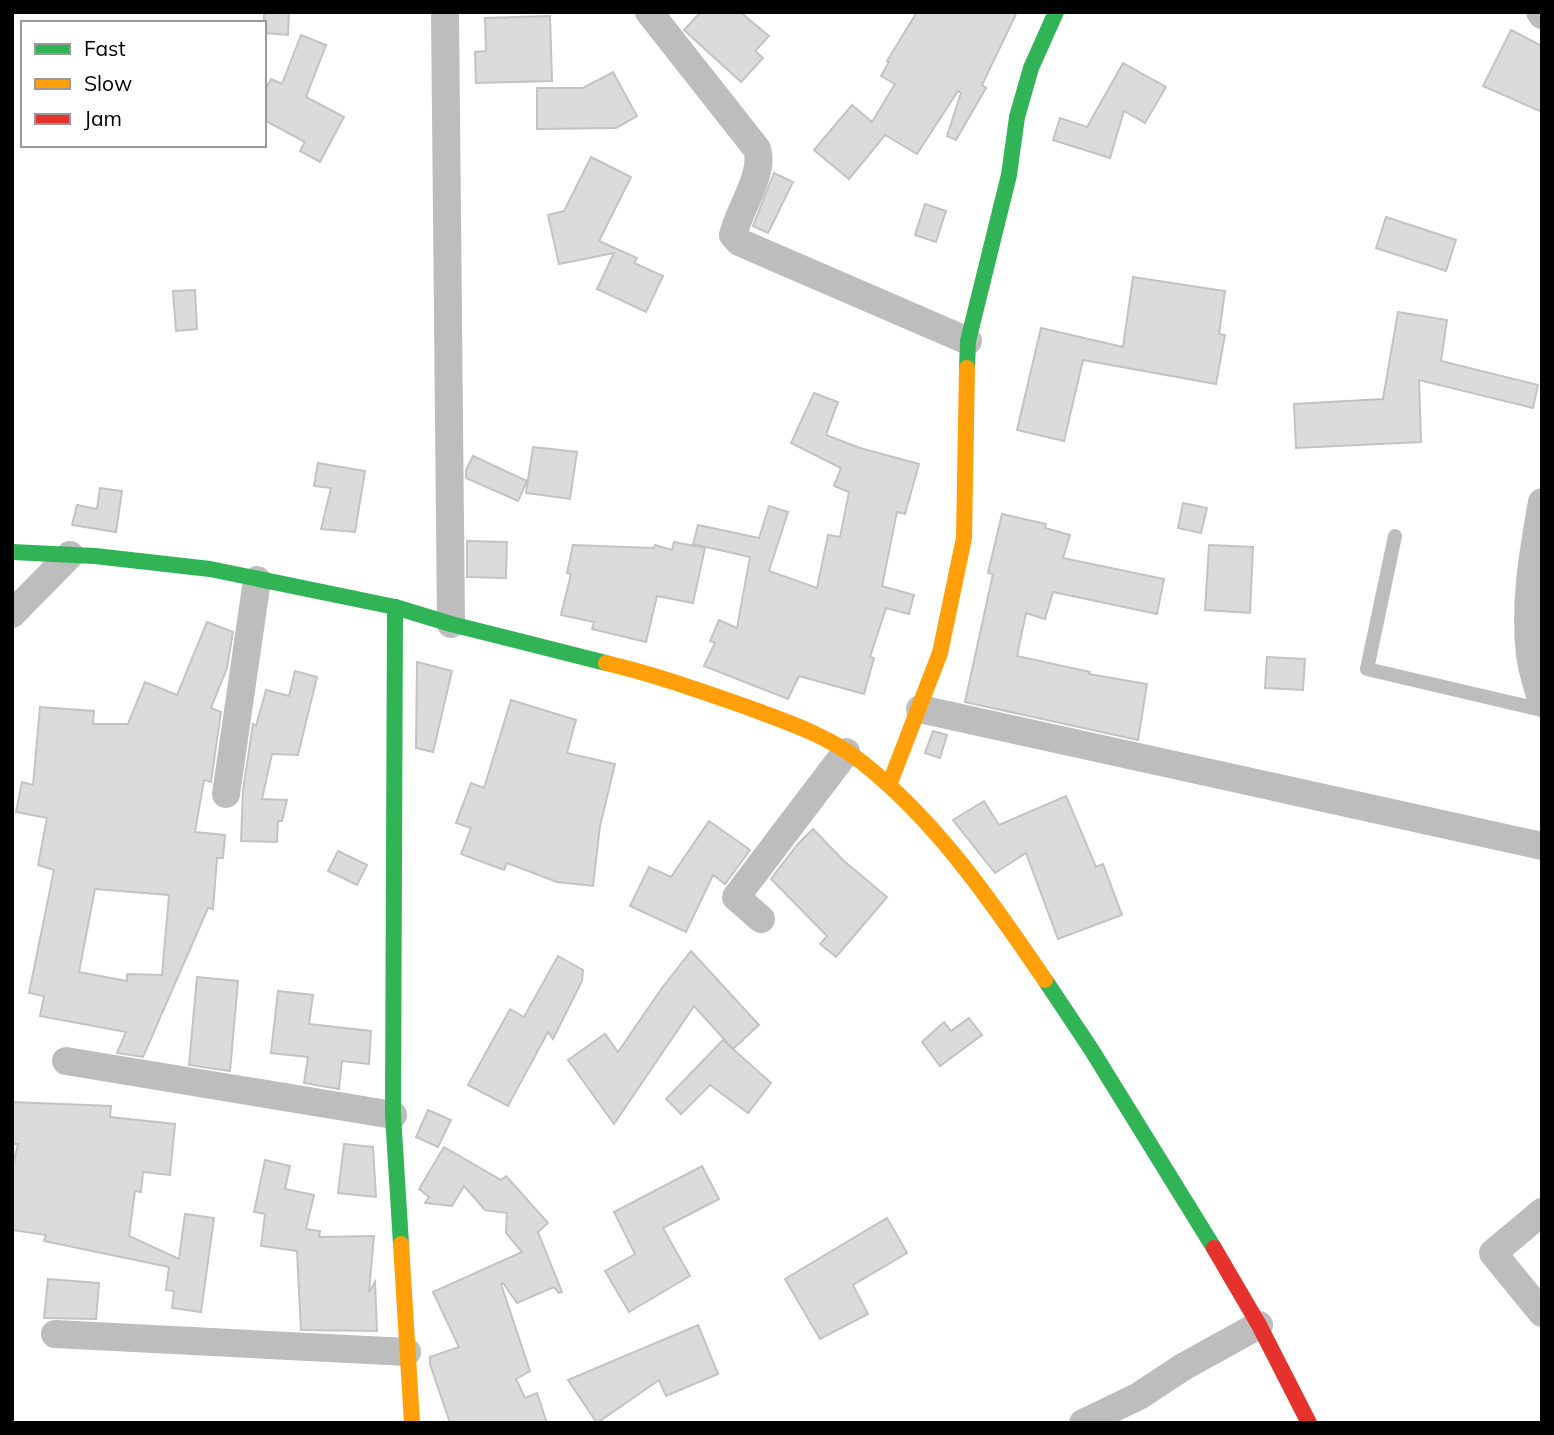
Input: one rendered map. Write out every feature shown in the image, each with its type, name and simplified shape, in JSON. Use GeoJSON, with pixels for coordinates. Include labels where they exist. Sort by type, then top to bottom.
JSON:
{"type":"FeatureCollection","features":[{"type":"Feature","properties":{"kind":"street"},"geometry":{"type":"LineString","coordinates":[[445,12],[451,624]]}},
{"type":"Feature","properties":{"kind":"street"},"geometry":{"type":"LineString","coordinates":[[649,12],[757,149],[760,158],[758,171],[733,235],[739,242],[968,341]]}},
{"type":"Feature","properties":{"kind":"street"},"geometry":{"type":"LineString","coordinates":[[889,785],[940,653],[964,538],[968,341],[1009,175],[1017,117],[1031,68],[1056,12]]}},
{"type":"Feature","properties":{"kind":"street"},"geometry":{"type":"LineString","coordinates":[[1542,502],[1528,604],[1530,658],[1542,704]]}},
{"type":"Feature","properties":{"kind":"street"},"geometry":{"type":"LineString","coordinates":[[12,552],[210,569],[337,593],[656,675],[769,714],[825,738],[846,752],[889,785],[958,861],[1006,923],[1143,1132],[1259,1325],[1309,1423]]}},
{"type":"Feature","properties":{"kind":"street"},"geometry":{"type":"LineString","coordinates":[[12,614],[70,555]]}},
{"type":"Feature","properties":{"kind":"street"},"geometry":{"type":"LineString","coordinates":[[226,794],[257,580]]}},
{"type":"Feature","properties":{"kind":"street"},"geometry":{"type":"LineString","coordinates":[[395,607],[393,1115],[412,1423]]}},
{"type":"Feature","properties":{"kind":"street"},"geometry":{"type":"LineString","coordinates":[[920,709],[1542,846]]}},
{"type":"Feature","properties":{"kind":"street"},"geometry":{"type":"LineString","coordinates":[[761,919],[736,897],[846,752]]}},
{"type":"Feature","properties":{"kind":"street"},"geometry":{"type":"LineString","coordinates":[[66,1061],[393,1115]]}},
{"type":"Feature","properties":{"kind":"street"},"geometry":{"type":"LineString","coordinates":[[1542,1212],[1493,1253],[1542,1313]]}},
{"type":"Feature","properties":{"kind":"street"},"geometry":{"type":"LineString","coordinates":[[1083,1423],[1139,1396],[1183,1367],[1259,1325]]}},
{"type":"Feature","properties":{"kind":"street"},"geometry":{"type":"LineString","coordinates":[[55,1334],[407,1352]]}},
{"type":"Feature","properties":{"kind":"lane"},"geometry":{"type":"LineString","coordinates":[[1395,536],[1367,669],[1542,710]]}},
{"type":"Feature","properties":{"kind":"building"},"geometry":{"type":"Polygon","coordinates":[[[264,12],[289,12],[288,35],[266,33],[264,12]]]}},
{"type":"Feature","properties":{"kind":"building"},"geometry":{"type":"Polygon","coordinates":[[[701,12],[740,12],[769,36],[755,51],[763,58],[741,82],[684,30],[701,12]]]}},
{"type":"Feature","properties":{"kind":"building"},"geometry":{"type":"Polygon","coordinates":[[[917,12],[1017,12],[982,85],[986,88],[956,140],[947,136],[961,93],[958,91],[917,154],[885,135],[849,179],[814,150],[852,105],[872,122],[895,84],[881,76],[889,62],[887,61],[917,12]]]}},
{"type":"Feature","properties":{"kind":"building"},"geometry":{"type":"Polygon","coordinates":[[[550,16],[552,81],[476,83],[475,52],[486,51],[485,18],[550,16]]]}},
{"type":"Feature","properties":{"kind":"building"},"geometry":{"type":"Polygon","coordinates":[[[1511,30],[1542,46],[1542,112],[1483,86],[1511,30]]]}},
{"type":"Feature","properties":{"kind":"building"},"geometry":{"type":"Polygon","coordinates":[[[301,35],[326,45],[306,97],[344,117],[320,162],[300,151],[305,142],[266,121],[266,88],[271,79],[282,84],[301,35]]]}},
{"type":"Feature","properties":{"kind":"building"},"geometry":{"type":"Polygon","coordinates":[[[1123,63],[1166,87],[1145,123],[1124,111],[1110,158],[1053,140],[1060,118],[1087,127],[1123,63]]]}},
{"type":"Feature","properties":{"kind":"building"},"geometry":{"type":"Polygon","coordinates":[[[613,72],[637,116],[616,128],[537,129],[537,88],[583,88],[613,72]]]}},
{"type":"Feature","properties":{"kind":"building"},"geometry":{"type":"Polygon","coordinates":[[[591,157],[631,177],[599,241],[637,258],[634,263],[663,276],[646,312],[597,289],[614,253],[559,264],[548,215],[564,211],[591,157]]]}},
{"type":"Feature","properties":{"kind":"building"},"geometry":{"type":"Polygon","coordinates":[[[774,173],[793,182],[768,233],[753,226],[774,173]]]}},
{"type":"Feature","properties":{"kind":"building"},"geometry":{"type":"Polygon","coordinates":[[[925,204],[946,211],[936,242],[915,235],[925,204]]]}},
{"type":"Feature","properties":{"kind":"building"},"geometry":{"type":"Polygon","coordinates":[[[1386,217],[1456,240],[1446,271],[1376,248],[1386,217]]]}},
{"type":"Feature","properties":{"kind":"building"},"geometry":{"type":"Polygon","coordinates":[[[1133,277],[1225,291],[1219,334],[1225,335],[1216,384],[1083,360],[1064,441],[1017,430],[1041,328],[1123,347],[1133,277]]]}},
{"type":"Feature","properties":{"kind":"building"},"geometry":{"type":"Polygon","coordinates":[[[195,290],[197,329],[176,331],[173,291],[195,290]]]}},
{"type":"Feature","properties":{"kind":"building"},"geometry":{"type":"Polygon","coordinates":[[[1398,312],[1447,320],[1441,361],[1538,385],[1533,408],[1419,380],[1421,442],[1296,448],[1294,404],[1383,399],[1398,312]]]}},
{"type":"Feature","properties":{"kind":"building"},"geometry":{"type":"Polygon","coordinates":[[[814,393],[838,402],[826,435],[860,448],[919,464],[905,514],[897,512],[882,586],[914,595],[909,614],[886,608],[870,657],[874,658],[864,694],[799,676],[788,699],[704,666],[715,643],[710,641],[719,620],[737,628],[750,557],[693,544],[698,525],[759,538],[769,506],[788,512],[769,571],[817,588],[828,535],[840,537],[849,492],[834,486],[841,468],[791,443],[814,393]]]}},
{"type":"Feature","properties":{"kind":"building"},"geometry":{"type":"Polygon","coordinates":[[[533,447],[577,452],[570,499],[526,493],[533,447]]]}},
{"type":"Feature","properties":{"kind":"building"},"geometry":{"type":"Polygon","coordinates":[[[473,456],[527,481],[518,501],[466,478],[466,470],[473,456]]]}},
{"type":"Feature","properties":{"kind":"building"},"geometry":{"type":"Polygon","coordinates":[[[318,463],[365,471],[355,532],[321,529],[331,488],[314,486],[318,463]]]}},
{"type":"Feature","properties":{"kind":"building"},"geometry":{"type":"Polygon","coordinates":[[[100,488],[122,491],[116,532],[72,525],[77,505],[97,509],[100,488]]]}},
{"type":"Feature","properties":{"kind":"building"},"geometry":{"type":"Polygon","coordinates":[[[1183,503],[1207,508],[1201,533],[1178,528],[1183,503]]]}},
{"type":"Feature","properties":{"kind":"building"},"geometry":{"type":"Polygon","coordinates":[[[1002,514],[1046,524],[1045,528],[1070,535],[1063,558],[1164,579],[1157,614],[1053,592],[1045,619],[1026,613],[1017,656],[1090,672],[1089,674],[1147,684],[1138,740],[965,702],[993,574],[988,573],[1002,514]]]}},
{"type":"Feature","properties":{"kind":"building"},"geometry":{"type":"Polygon","coordinates":[[[467,541],[507,542],[506,578],[467,577],[467,541]]]}},
{"type":"Feature","properties":{"kind":"building"},"geometry":{"type":"Polygon","coordinates":[[[674,542],[705,548],[693,603],[657,596],[646,642],[592,629],[594,622],[561,615],[571,574],[567,573],[573,545],[654,548],[655,545],[672,550],[674,542]]]}},
{"type":"Feature","properties":{"kind":"building"},"geometry":{"type":"Polygon","coordinates":[[[1209,545],[1253,547],[1250,613],[1205,610],[1209,545]]]}},
{"type":"Feature","properties":{"kind":"building"},"geometry":{"type":"Polygon","coordinates":[[[207,622],[233,632],[227,668],[211,708],[221,712],[211,782],[204,780],[195,832],[225,835],[223,858],[217,858],[213,909],[208,908],[143,1057],[117,1053],[126,1032],[40,1016],[44,996],[29,993],[54,870],[38,865],[47,818],[16,812],[22,782],[33,785],[40,707],[94,711],[93,724],[128,724],[145,682],[177,695],[207,622]],[[95,889],[79,972],[127,981],[127,974],[162,975],[169,895],[95,889]]]}},
{"type":"Feature","properties":{"kind":"building"},"geometry":{"type":"Polygon","coordinates":[[[1267,657],[1305,659],[1303,690],[1265,688],[1267,657]]]}},
{"type":"Feature","properties":{"kind":"building"},"geometry":{"type":"Polygon","coordinates":[[[417,662],[452,671],[433,752],[416,748],[417,662]]]}},
{"type":"Feature","properties":{"kind":"building"},"geometry":{"type":"Polygon","coordinates":[[[295,671],[317,677],[298,755],[272,754],[262,799],[287,800],[282,821],[278,821],[277,842],[241,841],[243,790],[253,724],[256,726],[266,690],[289,696],[295,671]]]}},
{"type":"Feature","properties":{"kind":"building"},"geometry":{"type":"Polygon","coordinates":[[[511,700],[576,720],[567,753],[615,764],[600,826],[593,886],[557,882],[507,863],[504,870],[461,854],[471,828],[456,823],[471,783],[484,788],[511,700]]]}},
{"type":"Feature","properties":{"kind":"building"},"geometry":{"type":"Polygon","coordinates":[[[933,731],[947,735],[940,758],[925,753],[933,731]]]}},
{"type":"Feature","properties":{"kind":"building"},"geometry":{"type":"Polygon","coordinates":[[[1066,796],[1096,867],[1103,864],[1122,915],[1058,939],[1026,853],[995,873],[953,820],[984,801],[999,825],[1066,796]]]}},
{"type":"Feature","properties":{"kind":"building"},"geometry":{"type":"Polygon","coordinates":[[[709,821],[750,850],[725,884],[713,875],[686,932],[630,906],[649,867],[671,877],[709,821]]]}},
{"type":"Feature","properties":{"kind":"building"},"geometry":{"type":"Polygon","coordinates":[[[813,829],[844,861],[887,897],[836,957],[820,944],[827,936],[771,879],[813,829]]]}},
{"type":"Feature","properties":{"kind":"building"},"geometry":{"type":"Polygon","coordinates":[[[338,851],[367,865],[357,885],[328,871],[338,851]]]}},
{"type":"Feature","properties":{"kind":"building"},"geometry":{"type":"Polygon","coordinates":[[[691,951],[759,1025],[733,1049],[694,1006],[614,1124],[568,1060],[605,1034],[618,1052],[691,951]]]}},
{"type":"Feature","properties":{"kind":"building"},"geometry":{"type":"Polygon","coordinates":[[[558,956],[583,970],[582,981],[553,1039],[548,1032],[508,1106],[468,1085],[510,1009],[524,1017],[558,956]]]}},
{"type":"Feature","properties":{"kind":"building"},"geometry":{"type":"Polygon","coordinates":[[[197,977],[238,981],[230,1071],[189,1065],[197,977]]]}},
{"type":"Feature","properties":{"kind":"building"},"geometry":{"type":"Polygon","coordinates":[[[278,991],[313,995],[309,1024],[371,1031],[369,1064],[342,1061],[339,1089],[304,1083],[308,1057],[271,1053],[278,991]]]}},
{"type":"Feature","properties":{"kind":"building"},"geometry":{"type":"Polygon","coordinates":[[[969,1018],[982,1035],[940,1066],[922,1042],[944,1022],[951,1031],[969,1018]]]}},
{"type":"Feature","properties":{"kind":"building"},"geometry":{"type":"Polygon","coordinates":[[[723,1040],[771,1083],[748,1113],[710,1085],[681,1114],[666,1099],[723,1040]]]}},
{"type":"Feature","properties":{"kind":"building"},"geometry":{"type":"Polygon","coordinates":[[[12,1102],[111,1106],[110,1117],[175,1124],[170,1175],[143,1172],[141,1192],[135,1191],[129,1236],[179,1259],[185,1214],[214,1218],[201,1312],[172,1308],[174,1291],[166,1290],[169,1267],[44,1241],[46,1235],[12,1230],[12,1169],[18,1144],[12,1144],[12,1102]]]}},
{"type":"Feature","properties":{"kind":"building"},"geometry":{"type":"Polygon","coordinates":[[[428,1110],[451,1120],[438,1147],[416,1137],[428,1110]]]}},
{"type":"Feature","properties":{"kind":"building"},"geometry":{"type":"Polygon","coordinates":[[[344,1144],[373,1147],[376,1197],[338,1193],[344,1144]]]}},
{"type":"Feature","properties":{"kind":"building"},"geometry":{"type":"Polygon","coordinates":[[[444,1147],[501,1180],[506,1176],[548,1223],[538,1232],[562,1292],[559,1293],[554,1287],[517,1303],[503,1283],[501,1284],[530,1371],[516,1379],[525,1398],[537,1393],[547,1423],[450,1423],[430,1357],[459,1347],[433,1292],[522,1252],[506,1233],[507,1213],[485,1210],[464,1186],[452,1206],[425,1203],[429,1197],[419,1189],[444,1147]]]}},
{"type":"Feature","properties":{"kind":"building"},"geometry":{"type":"Polygon","coordinates":[[[265,1160],[290,1166],[285,1189],[314,1195],[306,1229],[320,1231],[319,1237],[374,1236],[369,1292],[375,1282],[377,1331],[301,1330],[297,1251],[261,1246],[265,1214],[254,1212],[265,1160]]]}},
{"type":"Feature","properties":{"kind":"building"},"geometry":{"type":"Polygon","coordinates":[[[702,1166],[719,1199],[663,1228],[690,1276],[629,1312],[605,1271],[635,1254],[614,1212],[702,1166]]]}},
{"type":"Feature","properties":{"kind":"building"},"geometry":{"type":"Polygon","coordinates":[[[887,1218],[907,1253],[853,1285],[868,1314],[820,1339],[785,1279],[887,1218]]]}},
{"type":"Feature","properties":{"kind":"building"},"geometry":{"type":"Polygon","coordinates":[[[48,1279],[99,1283],[96,1319],[44,1318],[48,1279]]]}},
{"type":"Feature","properties":{"kind":"building"},"geometry":{"type":"Polygon","coordinates":[[[698,1325],[718,1374],[666,1396],[659,1380],[597,1423],[568,1380],[698,1325]]]}},
{"type":"Feature","properties":{"kind":"traffic: fast"},"geometry":{"type":"LineString","coordinates":[[967,368],[968,341],[1009,175],[1017,117],[1031,68],[1056,12]]}},
{"type":"Feature","properties":{"kind":"traffic: fast"},"geometry":{"type":"LineString","coordinates":[[12,552],[95,556],[210,569],[395,607],[606,663]]}},
{"type":"Feature","properties":{"kind":"traffic: fast"},"geometry":{"type":"LineString","coordinates":[[395,607],[393,1115],[401,1244]]}},
{"type":"Feature","properties":{"kind":"traffic: fast"},"geometry":{"type":"LineString","coordinates":[[1045,980],[1091,1049],[1214,1248]]}},
{"type":"Feature","properties":{"kind":"traffic: slow"},"geometry":{"type":"LineString","coordinates":[[889,785],[940,653],[964,538],[967,368]]}},
{"type":"Feature","properties":{"kind":"traffic: slow"},"geometry":{"type":"LineString","coordinates":[[606,663],[675,683],[789,723],[818,735],[859,760],[913,808],[961,863],[1045,980]]}},
{"type":"Feature","properties":{"kind":"traffic: slow"},"geometry":{"type":"LineString","coordinates":[[401,1244],[412,1423]]}},
{"type":"Feature","properties":{"kind":"traffic: jam"},"geometry":{"type":"LineString","coordinates":[[1214,1248],[1259,1325],[1309,1423]]}}]}
